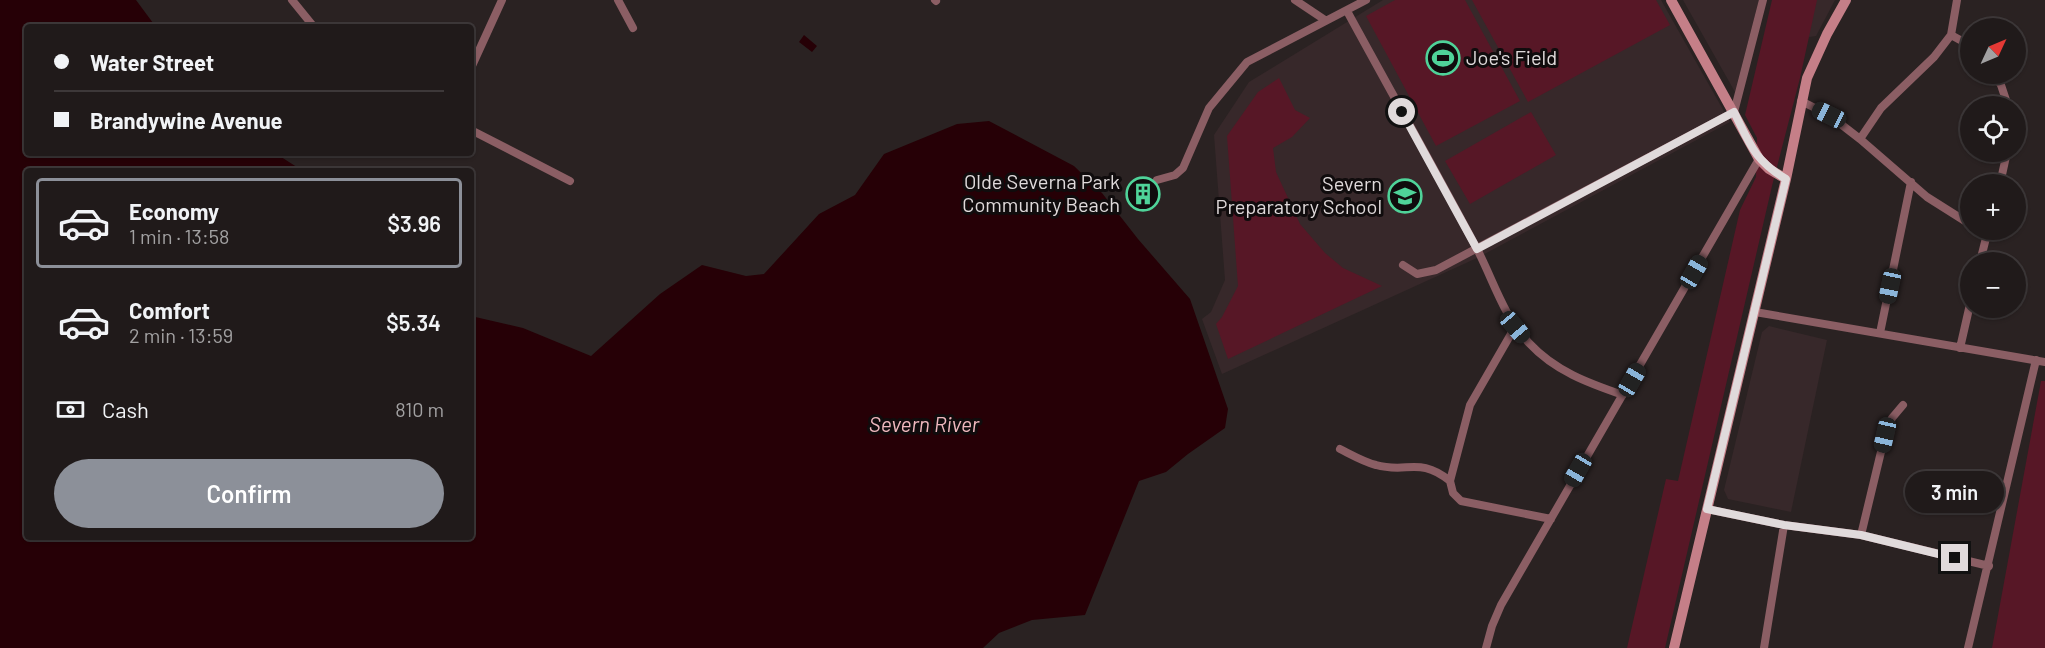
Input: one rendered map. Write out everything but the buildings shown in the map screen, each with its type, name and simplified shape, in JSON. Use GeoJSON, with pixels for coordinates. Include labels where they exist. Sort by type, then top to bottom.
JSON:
{"type":"FeatureCollection","features":[{"type":"Feature","properties":{"kind":"street"},"geometry":{"type":"LineString","coordinates":[[292,0],[299,4],[312,24]]}},
{"type":"Feature","properties":{"kind":"street"},"geometry":{"type":"LineString","coordinates":[[474,61],[502,0]]}},
{"type":"Feature","properties":{"kind":"street"},"geometry":{"type":"LineString","coordinates":[[618,0],[633,28]]}},
{"type":"Feature","properties":{"kind":"street"},"geometry":{"type":"LineString","coordinates":[[1295,0],[1324,20]]}},
{"type":"Feature","properties":{"kind":"street"},"geometry":{"type":"LineString","coordinates":[[1157,180],[1175,175],[1183,168],[1209,108],[1247,62],[1366,0]]}},
{"type":"Feature","properties":{"kind":"street"},"geometry":{"type":"LineString","coordinates":[[1671,0],[1759,159],[1769,169],[1786,179]]}},
{"type":"Feature","properties":{"kind":"street"},"geometry":{"type":"LineString","coordinates":[[1403,265],[1417,274],[1436,270],[1734,112],[1763,0]]}},
{"type":"Feature","properties":{"kind":"street"},"geometry":{"type":"LineString","coordinates":[[1674,648],[1786,179],[1801,101],[1815,58],[1846,0]]}},
{"type":"Feature","properties":{"kind":"street"},"geometry":{"type":"LineString","coordinates":[[1860,139],[1881,108],[1934,57],[1951,35],[1957,0]]}},
{"type":"Feature","properties":{"kind":"street"},"geometry":{"type":"LineString","coordinates":[[1347,11],[1477,249],[1515,327],[1529,343],[1562,370],[1582,381],[1623,395]]}},
{"type":"Feature","properties":{"kind":"street"},"geometry":{"type":"LineString","coordinates":[[1951,35],[1960,40]]}},
{"type":"Feature","properties":{"kind":"street"},"geometry":{"type":"LineString","coordinates":[[1801,101],[1829,115],[1927,197],[1960,218]]}},
{"type":"Feature","properties":{"kind":"street"},"geometry":{"type":"LineString","coordinates":[[474,132],[570,181]]}},
{"type":"Feature","properties":{"kind":"street"},"geometry":{"type":"LineString","coordinates":[[1486,648],[1501,605],[1759,159]]}},
{"type":"Feature","properties":{"kind":"street"},"geometry":{"type":"LineString","coordinates":[[1881,333],[1911,182]]}},
{"type":"Feature","properties":{"kind":"street"},"geometry":{"type":"LineString","coordinates":[[1755,312],[2041,361],[1968,648]]}},
{"type":"Feature","properties":{"kind":"street"},"geometry":{"type":"LineString","coordinates":[[1960,348],[1967,318]]}},
{"type":"Feature","properties":{"kind":"street"},"geometry":{"type":"LineString","coordinates":[[1515,327],[1470,405],[1450,481],[1453,493],[1461,501],[1551,519]]}},
{"type":"Feature","properties":{"kind":"street"},"geometry":{"type":"LineString","coordinates":[[1861,535],[1886,431],[1892,418],[1904,405]]}},
{"type":"Feature","properties":{"kind":"street"},"geometry":{"type":"LineString","coordinates":[[1340,450],[1377,465],[1405,468],[1418,466],[1430,469],[1450,481]]}},
{"type":"Feature","properties":{"kind":"street"},"geometry":{"type":"LineString","coordinates":[[1707,509],[1784,525],[1861,535],[1989,566]]}},
{"type":"Feature","properties":{"kind":"street"},"geometry":{"type":"LineString","coordinates":[[1764,648],[1784,525]]}},
{"type":"Feature","properties":{"kind":"shaded area","name":"Severn Preparatory School"},"geometry":{"type":"Polygon","coordinates":[[[1383,0],[1661,0],[1730,122],[1477,258],[1222,374],[1202,319],[1211,312],[1225,280],[1214,135],[1249,82],[1383,0]]]}},
{"type":"Feature","properties":{"kind":"shaded area","name":"Joe's Field"},"geometry":{"type":"Polygon","coordinates":[[[1395,0],[1465,0],[1520,101],[1436,146],[1366,16],[1395,0]]]}},
{"type":"Feature","properties":{"kind":"shaded area"},"geometry":{"type":"Polygon","coordinates":[[[1472,0],[1656,0],[1670,25],[1528,102],[1472,0]]]}},
{"type":"Feature","properties":{"kind":"shaded area"},"geometry":{"type":"Polygon","coordinates":[[[1683,0],[1759,0],[1735,92],[1683,0]]]}},
{"type":"Feature","properties":{"kind":"shaded area"},"geometry":{"type":"Polygon","coordinates":[[[1772,0],[1817,0],[1665,648],[1627,648],[1666,479],[1678,481],[1740,210],[1756,177],[1757,138],[1745,115],[1772,0]]]}},
{"type":"Feature","properties":{"kind":"shaded area"},"geometry":{"type":"Polygon","coordinates":[[[1813,0],[1835,0],[1816,36],[1803,38],[1813,0]]]}},
{"type":"Feature","properties":{"kind":"shaded area"},"geometry":{"type":"Polygon","coordinates":[[[1279,78],[1295,110],[1310,118],[1292,137],[1273,148],[1276,172],[1300,224],[1325,253],[1343,268],[1382,286],[1228,359],[1216,324],[1238,286],[1227,136],[1258,92],[1279,78]]]}},
{"type":"Feature","properties":{"kind":"shaded area"},"geometry":{"type":"Polygon","coordinates":[[[1531,112],[1556,155],[1470,204],[1445,161],[1531,112]]]}},
{"type":"Feature","properties":{"kind":"shaded area"},"geometry":{"type":"Polygon","coordinates":[[[1769,326],[1827,340],[1791,512],[1728,499],[1724,490],[1762,332],[1769,326]]]}},
{"type":"Feature","properties":{"kind":"shaded area"},"geometry":{"type":"Polygon","coordinates":[[[2041,381],[2045,381],[2045,648],[1992,648],[2041,381]]]}},
{"type":"Feature","properties":{"kind":"water","name":"Severn River"},"geometry":{"type":"Polygon","coordinates":[[[0,0],[136,0],[154,24],[24,24],[24,156],[280,156],[298,168],[24,168],[24,540],[474,540],[474,317],[523,328],[591,356],[660,294],[702,265],[746,276],[764,274],[819,214],[855,195],[884,154],[957,124],[989,121],[1074,166],[1102,193],[1190,299],[1228,409],[1225,428],[1166,472],[1139,481],[1085,615],[1032,620],[999,633],[983,648],[0,648],[0,0]]]}},
{"type":"Feature","properties":{"kind":"water"},"geometry":{"type":"Polygon","coordinates":[[[804,35],[817,46],[812,52],[799,42],[804,35]]]}},
{"type":"Feature","properties":{"kind":"place","name":"Joe's Field"},"geometry":{"type":"Point","coordinates":[1443,58]}},
{"type":"Feature","properties":{"kind":"place","name":"Olde Severna Park Community Beach"},"geometry":{"type":"Point","coordinates":[1143,194]}},
{"type":"Feature","properties":{"kind":"place","name":"Severn Preparatory School"},"geometry":{"type":"Point","coordinates":[1405,196]}},
{"type":"Feature","properties":{"kind":"route"},"geometry":{"type":"LineString","coordinates":[[1402,112],[1477,249],[1734,112],[1759,159],[1769,169],[1786,179],[1707,509],[1784,525],[1843,531],[1955,558]]}}]}
